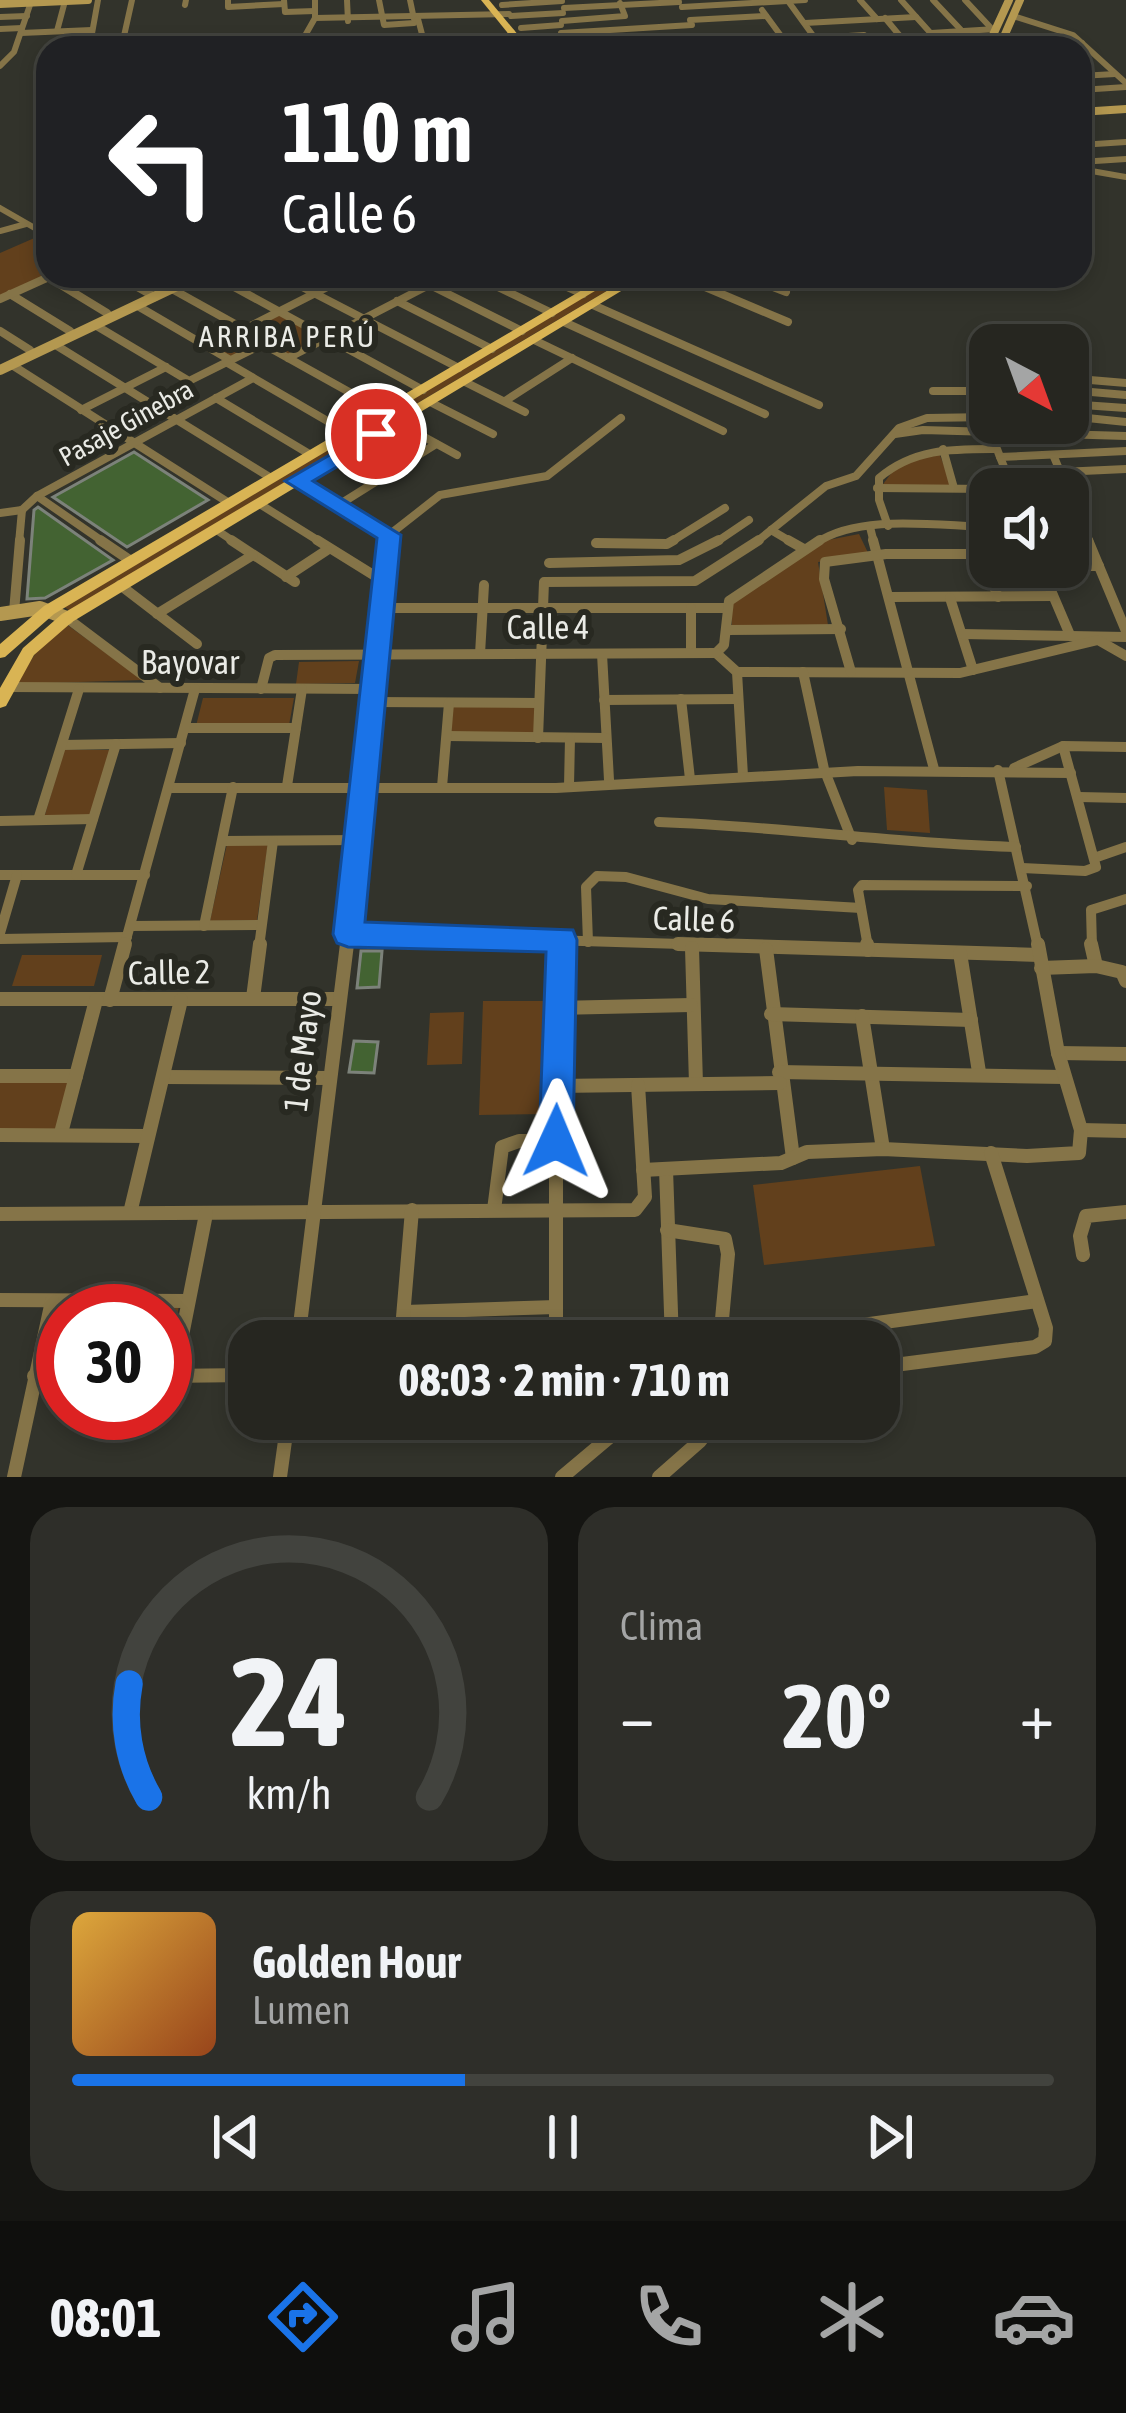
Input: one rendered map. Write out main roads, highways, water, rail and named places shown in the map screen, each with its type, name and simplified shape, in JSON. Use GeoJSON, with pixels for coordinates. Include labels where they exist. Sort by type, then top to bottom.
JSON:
{"type":"FeatureCollection","features":[{"type":"Feature","properties":{"kind":"main road"},"geometry":{"type":"LineString","coordinates":[[485,0],[503,10],[520,36]]}},
{"type":"Feature","properties":{"kind":"main road"},"geometry":{"type":"LineString","coordinates":[[588,300],[601,288]]}},
{"type":"Feature","properties":{"kind":"main road"},"geometry":{"type":"LineString","coordinates":[[2,692],[28,652],[67,618],[343,454],[391,417],[614,288]]}},
{"type":"Feature","properties":{"kind":"main road"},"geometry":{"type":"LineString","coordinates":[[462,375],[492,349],[528,336]]}},
{"type":"Feature","properties":{"kind":"main road"},"geometry":{"type":"LineString","coordinates":[[0,653],[49,610],[348,433],[391,417]]}},
{"type":"Feature","properties":{"kind":"main road"},"geometry":{"type":"LineString","coordinates":[[327,446],[343,454]]}},
{"type":"Feature","properties":{"kind":"district","name":"ARRIBA PERÚ"},"geometry":{"type":"Point","coordinates":[288,336]}}]}
